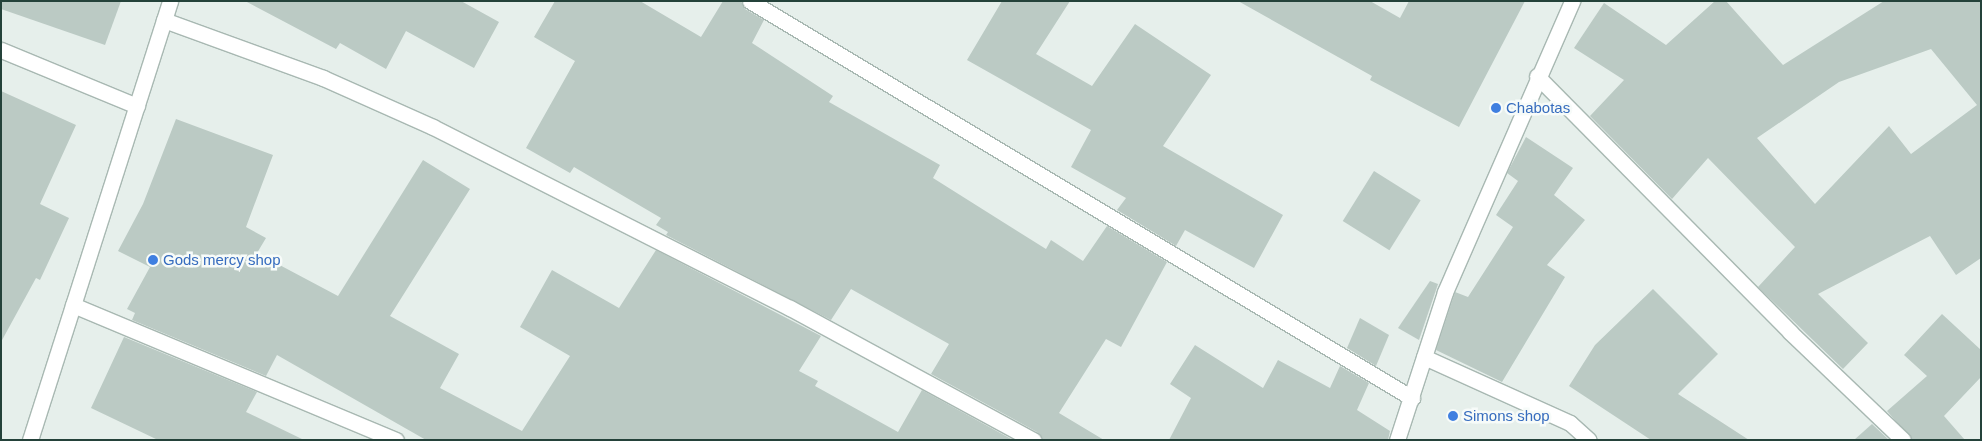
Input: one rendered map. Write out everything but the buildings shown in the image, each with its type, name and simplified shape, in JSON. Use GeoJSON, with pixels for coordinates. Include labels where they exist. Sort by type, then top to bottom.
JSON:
{"type":"FeatureCollection","features":[{"type":"Feature","properties":{"kind":"street"},"geometry":{"type":"LineString","coordinates":[[30,440],[170,1]]}},
{"type":"Feature","properties":{"kind":"street"},"geometry":{"type":"LineString","coordinates":[[750,1],[1412,398]]}},
{"type":"Feature","properties":{"kind":"street"},"geometry":{"type":"LineString","coordinates":[[1396,440],[1412,398],[1448,283],[1536,76],[1572,1]]}},
{"type":"Feature","properties":{"kind":"street"},"geometry":{"type":"LineString","coordinates":[[164,20],[323,78],[433,127],[790,308],[1033,440]]}},
{"type":"Feature","properties":{"kind":"street"},"geometry":{"type":"LineString","coordinates":[[1,50],[137,106]]}},
{"type":"Feature","properties":{"kind":"street"},"geometry":{"type":"LineString","coordinates":[[1536,76],[1790,332],[1903,440]]}},
{"type":"Feature","properties":{"kind":"street"},"geometry":{"type":"LineString","coordinates":[[74,305],[396,440]]}},
{"type":"Feature","properties":{"kind":"street"},"geometry":{"type":"LineString","coordinates":[[1424,357],[1562,419],[1589,440]]}},
{"type":"Feature","properties":{"kind":"place","name":"Chabotas"},"geometry":{"type":"Point","coordinates":[1496,108]}},
{"type":"Feature","properties":{"kind":"place","name":"Gods mercy shop"},"geometry":{"type":"Point","coordinates":[153,260]}},
{"type":"Feature","properties":{"kind":"place","name":"Simons shop"},"geometry":{"type":"Point","coordinates":[1453,416]}}]}
